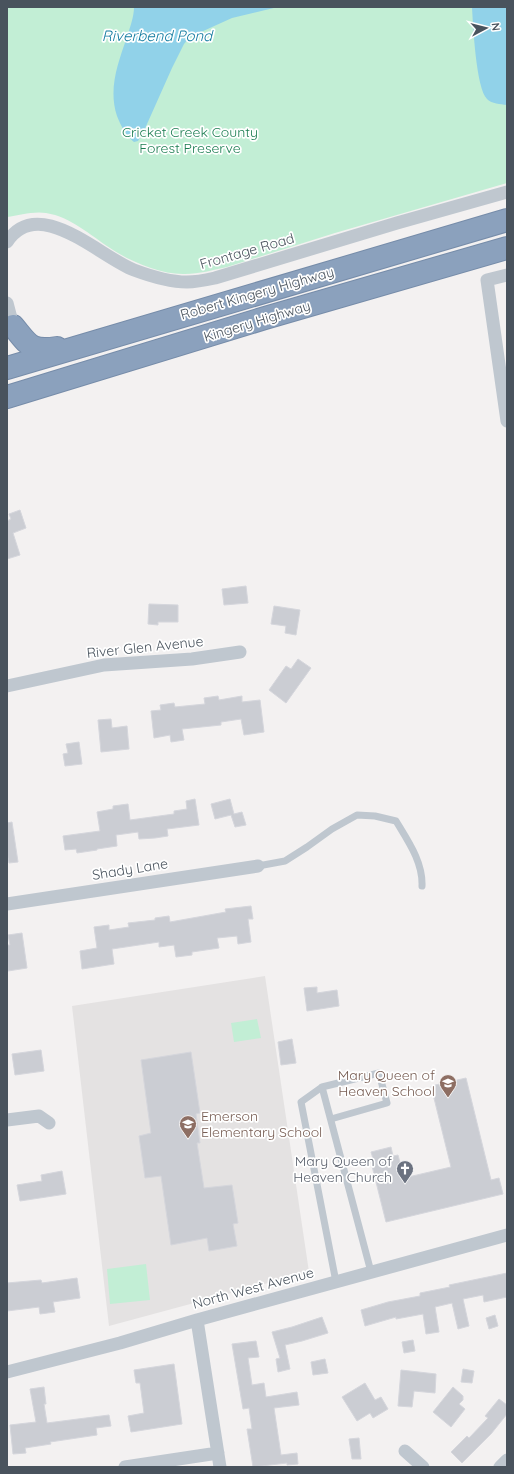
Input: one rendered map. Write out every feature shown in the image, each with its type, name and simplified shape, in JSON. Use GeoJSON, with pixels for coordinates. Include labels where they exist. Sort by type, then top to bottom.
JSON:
{"type":"FeatureCollection","features":[{"type":"Feature","properties":{"kind":"highway","name":"Robert Kingery Highway"},"geometry":{"type":"LineString","coordinates":[[7,368],[507,220]]}},
{"type":"Feature","properties":{"kind":"highway","name":"Kingery Highway"},"geometry":{"type":"LineString","coordinates":[[7,397],[265,318],[507,248]]}},
{"type":"Feature","properties":{"kind":"highway"},"geometry":{"type":"LineString","coordinates":[[10,334],[38,350],[86,345]]}},
{"type":"Feature","properties":{"kind":"street","name":"Frontage Road"},"geometry":{"type":"LineString","coordinates":[[7,242],[17,232],[27,226],[37,224],[52,226],[64,230],[133,270],[173,281],[193,282],[215,278],[397,222],[507,192]]}},
{"type":"Feature","properties":{"kind":"street"},"geometry":{"type":"LineString","coordinates":[[507,275],[487,280],[507,421]]}},
{"type":"Feature","properties":{"kind":"street"},"geometry":{"type":"LineString","coordinates":[[7,303],[10,334]]}},
{"type":"Feature","properties":{"kind":"street","name":"River Glen Avenue"},"geometry":{"type":"LineString","coordinates":[[7,686],[104,665],[192,659],[240,652]]}},
{"type":"Feature","properties":{"kind":"street","name":"Shady Lane"},"geometry":{"type":"LineString","coordinates":[[7,904],[258,866]]}},
{"type":"Feature","properties":{"kind":"street"},"geometry":{"type":"LineString","coordinates":[[7,1120],[39,1116],[49,1123]]}},
{"type":"Feature","properties":{"kind":"street","name":"North West Avenue"},"geometry":{"type":"LineString","coordinates":[[7,1372],[120,1343],[197,1320],[507,1235]]}},
{"type":"Feature","properties":{"kind":"street"},"geometry":{"type":"LineString","coordinates":[[197,1320],[220,1467]]}},
{"type":"Feature","properties":{"kind":"street"},"geometry":{"type":"LineString","coordinates":[[405,1451],[423,1467]]}},
{"type":"Feature","properties":{"kind":"street"},"geometry":{"type":"LineString","coordinates":[[125,1467],[218,1453]]}},
{"type":"Feature","properties":{"kind":"street"},"geometry":{"type":"LineString","coordinates":[[500,1467],[507,1460]]}},
{"type":"Feature","properties":{"kind":"lane"},"geometry":{"type":"LineString","coordinates":[[258,866],[285,861],[332,828],[357,816],[375,816],[396,821],[410,845],[422,874],[422,886]]}},
{"type":"Feature","properties":{"kind":"lane"},"geometry":{"type":"LineString","coordinates":[[331,1119],[387,1103],[379,1073],[322,1088],[301,1102],[336,1282]]}},
{"type":"Feature","properties":{"kind":"lane"},"geometry":{"type":"LineString","coordinates":[[322,1088],[371,1272]]}},
{"type":"Feature","properties":{"kind":"shaded area","name":"Emerson Elementary School"},"geometry":{"type":"Polygon","coordinates":[[[265,976],[309,1272],[109,1326],[72,1006],[265,976]]]}},
{"type":"Feature","properties":{"kind":"green space","name":"Cricket Creek County Forest Preserve"},"geometry":{"type":"Polygon","coordinates":[[[7,7],[507,7],[507,183],[335,233],[227,267],[201,273],[185,274],[176,274],[156,270],[118,253],[64,218],[37,212],[7,217],[7,7]]]}},
{"type":"Feature","properties":{"kind":"green space"},"geometry":{"type":"Polygon","coordinates":[[[257,1019],[261,1038],[234,1042],[231,1023],[257,1019]]]}},
{"type":"Feature","properties":{"kind":"green space"},"geometry":{"type":"Polygon","coordinates":[[[146,1264],[150,1300],[110,1304],[107,1269],[146,1264]]]}},
{"type":"Feature","properties":{"kind":"water","name":"Riverbend Pond"},"geometry":{"type":"Polygon","coordinates":[[[134,7],[278,7],[232,18],[190,37],[184,44],[172,68],[143,133],[138,141],[134,142],[126,134],[117,116],[114,106],[114,86],[115,76],[132,22],[134,7]]]}},
{"type":"Feature","properties":{"kind":"water"},"geometry":{"type":"Polygon","coordinates":[[[472,7],[507,7],[507,105],[491,102],[483,93],[476,56],[472,7]]]}},
{"type":"Feature","properties":{"kind":"building"},"geometry":{"type":"Polygon","coordinates":[[[20,510],[26,528],[13,533],[20,555],[7,559],[7,521],[11,519],[9,514],[20,510]]]}},
{"type":"Feature","properties":{"kind":"building"},"geometry":{"type":"Polygon","coordinates":[[[246,586],[248,603],[224,605],[222,589],[246,586]]]}},
{"type":"Feature","properties":{"kind":"building"},"geometry":{"type":"Polygon","coordinates":[[[149,604],[178,605],[178,622],[158,622],[158,625],[148,624],[149,604]]]}},
{"type":"Feature","properties":{"kind":"building"},"geometry":{"type":"Polygon","coordinates":[[[274,606],[300,610],[296,635],[285,633],[286,626],[271,624],[274,606]]]}},
{"type":"Feature","properties":{"kind":"building"},"geometry":{"type":"Polygon","coordinates":[[[298,659],[311,668],[286,703],[269,690],[286,666],[291,669],[298,659]]]}},
{"type":"Feature","properties":{"kind":"building"},"geometry":{"type":"Polygon","coordinates":[[[218,696],[219,700],[242,696],[242,702],[260,700],[264,732],[244,735],[241,719],[221,722],[221,725],[182,729],[184,740],[171,742],[170,735],[154,738],[151,711],[161,710],[160,705],[174,703],[175,707],[205,704],[204,698],[218,696]]]}},
{"type":"Feature","properties":{"kind":"building"},"geometry":{"type":"Polygon","coordinates":[[[111,719],[112,728],[127,726],[129,749],[101,752],[98,720],[111,719]]]}},
{"type":"Feature","properties":{"kind":"building"},"geometry":{"type":"Polygon","coordinates":[[[79,742],[82,764],[65,766],[63,754],[68,753],[66,744],[79,742]]]}},
{"type":"Feature","properties":{"kind":"building"},"geometry":{"type":"Polygon","coordinates":[[[195,799],[199,825],[167,829],[168,836],[155,838],[139,839],[138,832],[116,835],[117,846],[97,850],[77,853],[76,849],[65,850],[63,836],[100,831],[97,812],[113,809],[113,806],[128,804],[130,820],[174,814],[174,811],[187,809],[186,801],[195,799]]]}},
{"type":"Feature","properties":{"kind":"building"},"geometry":{"type":"Polygon","coordinates":[[[230,799],[234,814],[242,812],[246,825],[235,827],[231,815],[215,819],[211,804],[230,799]]]}},
{"type":"Feature","properties":{"kind":"building"},"geometry":{"type":"Polygon","coordinates":[[[12,822],[18,862],[9,863],[7,852],[7,823],[12,822]]]}},
{"type":"Feature","properties":{"kind":"building"},"geometry":{"type":"Polygon","coordinates":[[[251,906],[253,919],[248,919],[251,942],[238,944],[237,936],[217,938],[219,948],[192,952],[192,955],[176,957],[174,945],[159,947],[159,942],[112,949],[114,964],[82,969],[80,951],[97,948],[94,927],[109,925],[109,930],[129,927],[128,923],[155,920],[155,918],[169,916],[170,922],[226,912],[225,909],[251,906]]]}},
{"type":"Feature","properties":{"kind":"building"},"geometry":{"type":"Polygon","coordinates":[[[22,933],[27,968],[8,971],[7,945],[10,945],[8,935],[22,933]]]}},
{"type":"Feature","properties":{"kind":"building"},"geometry":{"type":"Polygon","coordinates":[[[317,987],[317,993],[337,990],[339,1006],[307,1011],[304,988],[317,987]]]}},
{"type":"Feature","properties":{"kind":"building"},"geometry":{"type":"Polygon","coordinates":[[[292,1039],[296,1063],[281,1065],[278,1042],[292,1039]]]}},
{"type":"Feature","properties":{"kind":"building"},"geometry":{"type":"Polygon","coordinates":[[[41,1050],[44,1071],[15,1075],[12,1054],[41,1050]]]}},
{"type":"Feature","properties":{"kind":"building"},"geometry":{"type":"Polygon","coordinates":[[[191,1052],[200,1113],[196,1114],[200,1143],[197,1143],[204,1188],[232,1185],[238,1223],[233,1224],[237,1246],[209,1251],[207,1238],[171,1245],[161,1176],[145,1178],[139,1136],[151,1133],[141,1060],[191,1052]]]}},
{"type":"Feature","properties":{"kind":"building"},"geometry":{"type":"Polygon","coordinates":[[[466,1078],[491,1180],[499,1178],[503,1194],[386,1222],[371,1162],[374,1162],[371,1152],[391,1147],[393,1156],[398,1155],[404,1178],[451,1167],[431,1086],[466,1078]]]}},
{"type":"Feature","properties":{"kind":"building"},"geometry":{"type":"Polygon","coordinates":[[[62,1171],[66,1194],[20,1201],[17,1185],[42,1181],[41,1175],[62,1171]]]}},
{"type":"Feature","properties":{"kind":"building"},"geometry":{"type":"Polygon","coordinates":[[[507,1273],[507,1297],[484,1302],[483,1295],[463,1299],[469,1326],[458,1329],[452,1303],[435,1307],[439,1332],[426,1334],[423,1314],[396,1319],[396,1317],[365,1326],[361,1310],[388,1302],[420,1296],[420,1293],[450,1287],[449,1285],[507,1273]]]}},
{"type":"Feature","properties":{"kind":"building"},"geometry":{"type":"Polygon","coordinates":[[[77,1278],[80,1298],[53,1302],[55,1312],[40,1314],[39,1307],[7,1311],[7,1283],[41,1280],[42,1283],[77,1278]]]}},
{"type":"Feature","properties":{"kind":"building"},"geometry":{"type":"Polygon","coordinates":[[[495,1315],[498,1326],[489,1329],[486,1318],[495,1315]]]}},
{"type":"Feature","properties":{"kind":"building"},"geometry":{"type":"Polygon","coordinates":[[[322,1317],[328,1333],[285,1345],[290,1369],[278,1372],[276,1359],[280,1358],[272,1332],[322,1317]]]}},
{"type":"Feature","properties":{"kind":"building"},"geometry":{"type":"Polygon","coordinates":[[[413,1340],[415,1351],[404,1353],[402,1342],[413,1340]]]}},
{"type":"Feature","properties":{"kind":"building"},"geometry":{"type":"Polygon","coordinates":[[[256,1341],[259,1357],[248,1358],[252,1385],[264,1383],[266,1397],[297,1392],[299,1405],[274,1408],[281,1455],[297,1453],[298,1464],[287,1465],[287,1463],[253,1467],[247,1429],[252,1429],[249,1408],[243,1409],[232,1344],[256,1341]]]}},
{"type":"Feature","properties":{"kind":"building"},"geometry":{"type":"Polygon","coordinates":[[[325,1359],[328,1373],[313,1375],[311,1362],[325,1359]]]}},
{"type":"Feature","properties":{"kind":"building"},"geometry":{"type":"Polygon","coordinates":[[[174,1364],[182,1424],[131,1432],[128,1416],[144,1413],[140,1383],[136,1383],[134,1370],[174,1364]]]}},
{"type":"Feature","properties":{"kind":"building"},"geometry":{"type":"Polygon","coordinates":[[[463,1369],[474,1371],[472,1383],[461,1382],[463,1369]]]}},
{"type":"Feature","properties":{"kind":"building"},"geometry":{"type":"Polygon","coordinates":[[[401,1370],[436,1374],[435,1393],[414,1391],[412,1407],[398,1406],[401,1370]]]}},
{"type":"Feature","properties":{"kind":"building"},"geometry":{"type":"Polygon","coordinates":[[[365,1383],[375,1400],[381,1397],[388,1409],[373,1418],[370,1413],[357,1421],[342,1397],[365,1383]]]}},
{"type":"Feature","properties":{"kind":"building"},"geometry":{"type":"Polygon","coordinates":[[[44,1387],[46,1404],[44,1404],[47,1423],[109,1415],[111,1426],[96,1428],[97,1435],[50,1442],[51,1444],[25,1448],[26,1453],[13,1454],[10,1425],[36,1422],[30,1389],[44,1387]]]}},
{"type":"Feature","properties":{"kind":"building"},"geometry":{"type":"Polygon","coordinates":[[[453,1387],[463,1396],[463,1400],[459,1404],[465,1409],[451,1427],[433,1412],[453,1387]]]}},
{"type":"Feature","properties":{"kind":"building"},"geometry":{"type":"Polygon","coordinates":[[[499,1399],[507,1405],[507,1414],[491,1434],[462,1463],[451,1452],[467,1436],[469,1438],[488,1418],[485,1416],[499,1399]]]}},
{"type":"Feature","properties":{"kind":"building"},"geometry":{"type":"Polygon","coordinates":[[[359,1438],[361,1459],[352,1459],[349,1439],[359,1438]]]}},
{"type":"Feature","properties":{"kind":"place","name":"Mary Queen of Heaven School"},"geometry":{"type":"Point","coordinates":[448,1098]}},
{"type":"Feature","properties":{"kind":"place","name":"Emerson Elementary School"},"geometry":{"type":"Point","coordinates":[188,1139]}},
{"type":"Feature","properties":{"kind":"place","name":"Mary Queen of Heaven Church"},"geometry":{"type":"Point","coordinates":[405,1184]}}]}
